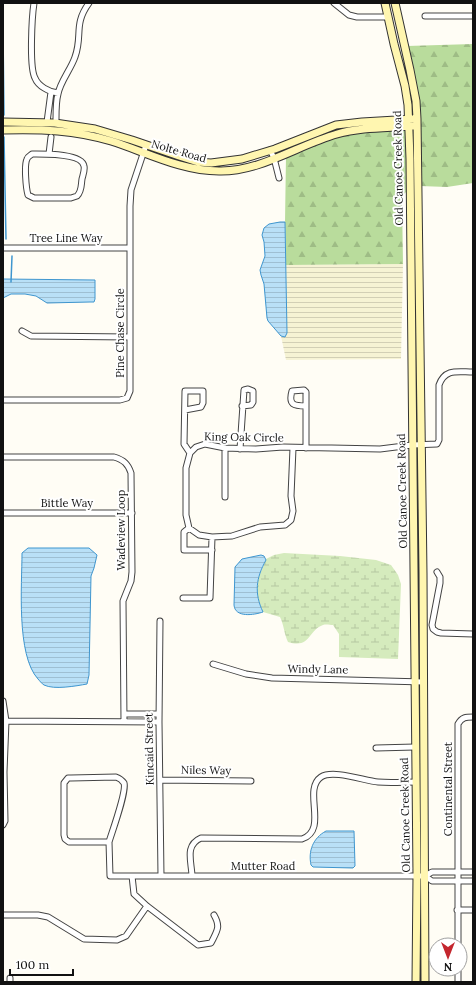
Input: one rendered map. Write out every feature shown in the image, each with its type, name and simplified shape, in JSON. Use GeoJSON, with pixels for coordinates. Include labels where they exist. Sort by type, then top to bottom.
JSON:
{"type":"FeatureCollection","features":[{"type":"Feature","properties":{"kind":"main road","name":"Old Canoe Creek Road"},"geometry":{"type":"LineString","coordinates":[[385,3],[405,86],[408,123],[417,876],[416,982]]}},
{"type":"Feature","properties":{"kind":"main road","name":"Old Canoe Creek Road"},"geometry":{"type":"LineString","coordinates":[[395,3],[416,101],[418,122],[424,682],[425,982]]}},
{"type":"Feature","properties":{"kind":"main road"},"geometry":{"type":"LineString","coordinates":[[388,17],[391,18],[396,26],[404,60],[409,66]]}},
{"type":"Feature","properties":{"kind":"main road","name":"Nolte Road"},"geometry":{"type":"LineString","coordinates":[[3,122],[83,130],[88,128],[103,131],[197,169],[221,171],[244,168],[338,134],[362,129],[418,122]]}},
{"type":"Feature","properties":{"kind":"main road","name":"Nolte Road"},"geometry":{"type":"LineString","coordinates":[[3,130],[52,126],[198,162],[211,163],[242,160],[336,125],[362,122],[408,123]]}},
{"type":"Feature","properties":{"kind":"main road"},"geometry":{"type":"LineString","coordinates":[[412,358],[420,358]]}},
{"type":"Feature","properties":{"kind":"street"},"geometry":{"type":"LineString","coordinates":[[34,3],[32,18],[32,69],[35,79],[41,86],[54,92]]}},
{"type":"Feature","properties":{"kind":"street"},"geometry":{"type":"LineString","coordinates":[[50,154],[54,92],[76,56],[78,45],[78,24],[82,12],[89,3]]}},
{"type":"Feature","properties":{"kind":"street"},"geometry":{"type":"LineString","coordinates":[[334,3],[345,12],[353,16],[388,17]]}},
{"type":"Feature","properties":{"kind":"street"},"geometry":{"type":"LineString","coordinates":[[425,16],[473,16]]}},
{"type":"Feature","properties":{"kind":"street"},"geometry":{"type":"LineString","coordinates":[[52,126],[54,92]]}},
{"type":"Feature","properties":{"kind":"street","name":"Pine Chase Circle"},"geometry":{"type":"LineString","coordinates":[[3,400],[120,400],[127,398],[130,391],[129,248],[131,190],[145,148]]}},
{"type":"Feature","properties":{"kind":"street"},"geometry":{"type":"LineString","coordinates":[[270,150],[274,158],[279,178]]}},
{"type":"Feature","properties":{"kind":"street"},"geometry":{"type":"LineString","coordinates":[[32,154],[50,154],[78,158],[82,162],[84,167],[81,190],[77,196],[71,198],[34,198],[28,195],[26,188],[27,159],[32,154]]}},
{"type":"Feature","properties":{"kind":"street","name":"Tree Line Way"},"geometry":{"type":"LineString","coordinates":[[3,248],[129,248]]}},
{"type":"Feature","properties":{"kind":"street"},"geometry":{"type":"LineString","coordinates":[[22,331],[32,336],[130,337]]}},
{"type":"Feature","properties":{"kind":"street","name":"King Oak Circle"},"geometry":{"type":"LineString","coordinates":[[190,453],[196,447],[205,444],[240,449],[380,449],[436,444],[440,440],[440,385],[442,377],[450,372],[473,372]]}},
{"type":"Feature","properties":{"kind":"street"},"geometry":{"type":"LineString","coordinates":[[240,449],[242,406],[244,390],[248,389],[253,391],[253,402],[242,406]]}},
{"type":"Feature","properties":{"kind":"street"},"geometry":{"type":"LineString","coordinates":[[185,410],[201,407],[203,402],[203,391],[186,391],[185,410],[184,444],[190,453],[186,468],[186,515],[188,528],[184,532],[184,550],[212,550]]}},
{"type":"Feature","properties":{"kind":"street"},"geometry":{"type":"LineString","coordinates":[[306,406],[306,448]]}},
{"type":"Feature","properties":{"kind":"street"},"geometry":{"type":"LineString","coordinates":[[225,448],[225,497]]}},
{"type":"Feature","properties":{"kind":"street","name":"King Oak Circle"},"geometry":{"type":"LineString","coordinates":[[188,528],[199,535],[212,537],[232,536],[260,527],[285,525],[291,520],[293,511],[291,496],[293,448]]}},
{"type":"Feature","properties":{"kind":"street","name":"Wadeview Loop"},"geometry":{"type":"LineString","coordinates":[[3,457],[114,457],[123,460],[129,466],[131,473],[132,572],[131,581],[123,601],[124,722]]}},
{"type":"Feature","properties":{"kind":"street","name":"Bittle Way"},"geometry":{"type":"LineString","coordinates":[[3,513],[132,513]]}},
{"type":"Feature","properties":{"kind":"street"},"geometry":{"type":"LineString","coordinates":[[183,598],[210,598],[212,537]]}},
{"type":"Feature","properties":{"kind":"street"},"geometry":{"type":"LineString","coordinates":[[437,572],[440,577],[440,583],[432,625],[433,629],[441,633],[473,634]]}},
{"type":"Feature","properties":{"kind":"street","name":"Kincaid Street"},"geometry":{"type":"LineString","coordinates":[[160,621],[158,722],[161,876]]}},
{"type":"Feature","properties":{"kind":"street","name":"Windy Lane"},"geometry":{"type":"LineString","coordinates":[[213,664],[246,674],[272,678],[424,682]]}},
{"type":"Feature","properties":{"kind":"street"},"geometry":{"type":"LineString","coordinates":[[3,701],[6,721],[4,772],[5,821],[3,825]]}},
{"type":"Feature","properties":{"kind":"street"},"geometry":{"type":"LineString","coordinates":[[124,714],[158,714]]}},
{"type":"Feature","properties":{"kind":"street","name":"Continental Street"},"geometry":{"type":"LineString","coordinates":[[457,872],[458,724],[460,719],[473,717]]}},
{"type":"Feature","properties":{"kind":"street"},"geometry":{"type":"LineString","coordinates":[[6,721],[158,722]]}},
{"type":"Feature","properties":{"kind":"street"},"geometry":{"type":"LineString","coordinates":[[376,748],[415,746]]}},
{"type":"Feature","properties":{"kind":"street"},"geometry":{"type":"LineString","coordinates":[[192,875],[190,851],[191,844],[202,838],[302,839],[308,837],[313,832],[315,787],[317,780],[323,775],[352,776],[367,781],[380,782],[416,782]]}},
{"type":"Feature","properties":{"kind":"street"},"geometry":{"type":"LineString","coordinates":[[116,777],[121,779],[124,783],[124,792],[109,842],[69,842],[65,839],[63,788],[64,783],[68,778],[116,777]]}},
{"type":"Feature","properties":{"kind":"street","name":"Niles Way"},"geometry":{"type":"LineString","coordinates":[[160,780],[251,781]]}},
{"type":"Feature","properties":{"kind":"street","name":"Mutter Road"},"geometry":{"type":"LineString","coordinates":[[109,842],[110,876],[425,876]]}},
{"type":"Feature","properties":{"kind":"street"},"geometry":{"type":"LineString","coordinates":[[473,872],[432,872],[425,876],[432,881],[473,881]]}},
{"type":"Feature","properties":{"kind":"street"},"geometry":{"type":"LineString","coordinates":[[457,872],[458,937]]}},
{"type":"Feature","properties":{"kind":"street"},"geometry":{"type":"LineString","coordinates":[[132,876],[134,894],[198,945],[212,943],[218,930],[218,923],[214,915]]}},
{"type":"Feature","properties":{"kind":"street"},"geometry":{"type":"LineString","coordinates":[[3,915],[38,914],[48,917],[84,939],[117,940],[126,936],[148,906]]}},
{"type":"Feature","properties":{"kind":"street"},"geometry":{"type":"LineString","coordinates":[[457,910],[473,910]]}},
{"type":"Feature","properties":{"kind":"shaded area"},"geometry":{"type":"Polygon","coordinates":[[[403,264],[401,359],[286,360],[281,336],[284,337],[287,333],[286,265],[403,264]]]}},
{"type":"Feature","properties":{"kind":"green space"},"geometry":{"type":"Polygon","coordinates":[[[473,44],[473,183],[447,187],[420,186],[419,112],[407,46],[473,44]]]}},
{"type":"Feature","properties":{"kind":"green space"},"geometry":{"type":"Polygon","coordinates":[[[407,129],[408,190],[404,194],[402,200],[403,264],[286,265],[286,156],[338,136],[362,132],[407,129]]]}},
{"type":"Feature","properties":{"kind":"green space"},"geometry":{"type":"Polygon","coordinates":[[[284,553],[340,556],[376,560],[391,565],[398,575],[401,584],[398,659],[339,657],[339,634],[333,625],[318,627],[305,641],[301,643],[288,642],[280,617],[263,612],[256,594],[258,579],[266,559],[274,555],[284,553]]]}},
{"type":"Feature","properties":{"kind":"water"},"geometry":{"type":"Polygon","coordinates":[[[285,222],[287,333],[285,337],[281,336],[268,321],[264,284],[260,270],[265,256],[262,235],[264,228],[269,224],[285,222]]]}},
{"type":"Feature","properties":{"kind":"water"},"geometry":{"type":"Polygon","coordinates":[[[3,279],[95,280],[95,299],[94,302],[47,303],[36,296],[25,294],[11,294],[3,298],[3,279]]]}},
{"type":"Feature","properties":{"kind":"water"},"geometry":{"type":"Polygon","coordinates":[[[28,548],[89,548],[97,555],[91,576],[89,675],[87,684],[65,687],[44,685],[31,668],[26,654],[23,637],[21,600],[22,553],[28,548]]]}},
{"type":"Feature","properties":{"kind":"water"},"geometry":{"type":"Polygon","coordinates":[[[261,555],[264,556],[266,560],[258,579],[257,592],[263,612],[250,615],[241,614],[235,609],[234,605],[235,567],[242,559],[261,555]]]}},
{"type":"Feature","properties":{"kind":"water"},"geometry":{"type":"Polygon","coordinates":[[[326,831],[354,831],[355,866],[353,868],[313,867],[311,865],[310,855],[312,845],[318,837],[326,831]]]}},
{"type":"Feature","properties":{"kind":"waterway"},"geometry":{"type":"LineString","coordinates":[[3,33],[4,115]]}},
{"type":"Feature","properties":{"kind":"waterway"},"geometry":{"type":"LineString","coordinates":[[4,137],[6,239]]}},
{"type":"Feature","properties":{"kind":"waterway"},"geometry":{"type":"LineString","coordinates":[[11,282],[12,256]]}}]}
